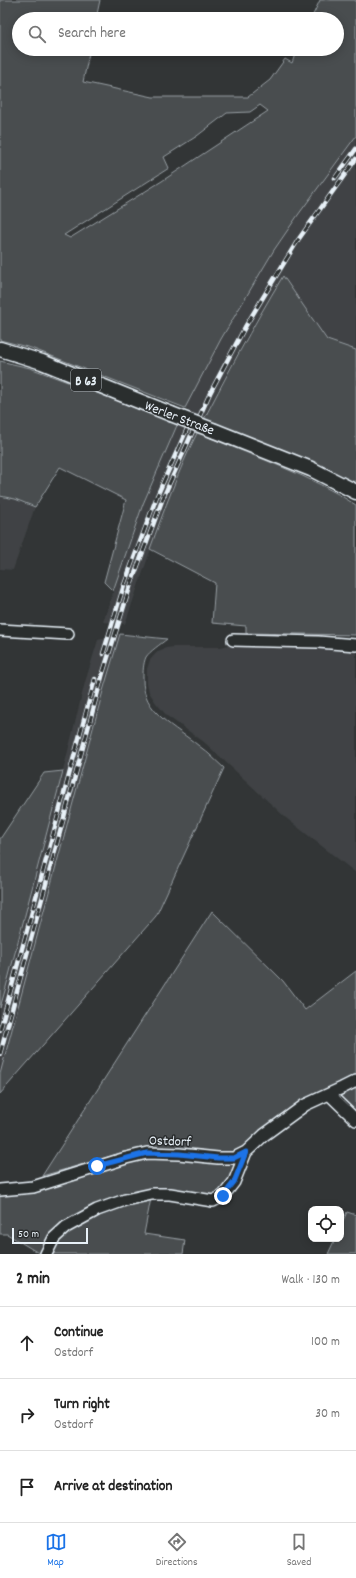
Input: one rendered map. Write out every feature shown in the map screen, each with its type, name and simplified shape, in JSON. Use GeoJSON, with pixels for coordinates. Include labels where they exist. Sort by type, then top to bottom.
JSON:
{"type":"FeatureCollection","features":[{"type":"Feature","properties":{"kind":"main road","name":"Werler Straße"},"geometry":{"type":"LineString","coordinates":[[0,349],[42,362],[311,468],[356,492]]}},
{"type":"Feature","properties":{"kind":"street"},"geometry":{"type":"LineString","coordinates":[[0,630],[68,634]]}},
{"type":"Feature","properties":{"kind":"street"},"geometry":{"type":"LineString","coordinates":[[233,640],[356,644]]}},
{"type":"Feature","properties":{"kind":"street","name":"Ostdorf"},"geometry":{"type":"LineString","coordinates":[[0,1190],[33,1187],[126,1158],[147,1153],[234,1158],[246,1152],[264,1135],[305,1105],[356,1081]]}},
{"type":"Feature","properties":{"kind":"street"},"geometry":{"type":"LineString","coordinates":[[329,1094],[356,1120]]}},
{"type":"Feature","properties":{"kind":"street","name":"Ostdorf"},"geometry":{"type":"LineString","coordinates":[[46,1254],[54,1238],[66,1227],[97,1210],[124,1200],[152,1194],[170,1194],[213,1201],[223,1196],[234,1182],[246,1152]]}},
{"type":"Feature","properties":{"kind":"shaded area"},"geometry":{"type":"Polygon","coordinates":[[[0,0],[100,0],[97,12],[12,12],[12,56],[89,56],[83,82],[153,97],[248,97],[270,80],[285,59],[292,63],[294,56],[344,56],[344,12],[314,12],[320,0],[356,0],[356,136],[274,250],[221,339],[185,408],[31,348],[0,340],[0,0]],[[260,105],[250,112],[227,113],[197,136],[164,157],[169,168],[64,235],[70,238],[162,181],[268,111],[260,105]]]}},
{"type":"Feature","properties":{"kind":"shaded area"},"geometry":{"type":"Polygon","coordinates":[[[356,136],[356,350],[327,340],[283,277],[249,332],[218,390],[204,421],[185,408],[190,396],[221,339],[274,250],[356,136]]]}},
{"type":"Feature","properties":{"kind":"shaded area"},"geometry":{"type":"Polygon","coordinates":[[[283,276],[327,340],[356,350],[356,486],[214,427],[208,437],[302,476],[356,505],[356,635],[246,633],[246,626],[212,623],[215,583],[150,549],[166,505],[191,445],[260,314],[283,276]]]}},
{"type":"Feature","properties":{"kind":"shaded area"},"geometry":{"type":"Polygon","coordinates":[[[0,361],[30,368],[178,423],[143,504],[113,591],[104,582],[126,500],[60,467],[35,507],[15,499],[0,496],[0,361]]]}},
{"type":"Feature","properties":{"kind":"shaded area"},"geometry":{"type":"Polygon","coordinates":[[[178,423],[198,431],[162,517],[125,624],[103,622],[143,504],[178,423]]]}},
{"type":"Feature","properties":{"kind":"shaded area"},"geometry":{"type":"Polygon","coordinates":[[[0,496],[15,499],[35,507],[13,570],[0,569],[0,496]]]}},
{"type":"Feature","properties":{"kind":"shaded area"},"geometry":{"type":"Polygon","coordinates":[[[120,634],[103,691],[0,1074],[0,1009],[85,682],[98,640],[120,634]]]}},
{"type":"Feature","properties":{"kind":"shaded area"},"geometry":{"type":"Polygon","coordinates":[[[120,634],[167,639],[150,652],[145,660],[143,678],[144,690],[148,701],[162,718],[206,751],[224,768],[156,916],[0,1094],[0,1074],[103,691],[120,634]]]}},
{"type":"Feature","properties":{"kind":"shaded area"},"geometry":{"type":"Polygon","coordinates":[[[233,640],[356,651],[356,873],[286,818],[204,742],[167,716],[149,692],[147,683],[147,669],[150,660],[158,651],[174,647],[221,647],[228,645],[233,640]]]}},
{"type":"Feature","properties":{"kind":"shaded area"},"geometry":{"type":"Polygon","coordinates":[[[63,771],[0,1008],[0,839],[44,773],[63,771]]]}},
{"type":"Feature","properties":{"kind":"shaded area"},"geometry":{"type":"Polygon","coordinates":[[[212,911],[283,981],[305,1010],[356,971],[356,1076],[236,1153],[215,1155],[155,1147],[125,1152],[42,1176],[212,911]]]}},
{"type":"Feature","properties":{"kind":"shaded area"},"geometry":{"type":"Polygon","coordinates":[[[356,1087],[356,1115],[339,1097],[356,1087]]]}},
{"type":"Feature","properties":{"kind":"shaded area"},"geometry":{"type":"Polygon","coordinates":[[[154,1156],[238,1164],[221,1192],[213,1196],[171,1191],[65,1225],[46,1254],[40,1254],[7,1234],[0,1234],[0,1193],[154,1156]]]}},
{"type":"Feature","properties":{"kind":"shaded area"},"geometry":{"type":"Polygon","coordinates":[[[151,1198],[144,1234],[185,1240],[183,1254],[46,1254],[54,1238],[97,1210],[151,1198]]]}},
{"type":"Feature","properties":{"kind":"shaded area"},"geometry":{"type":"Polygon","coordinates":[[[347,1212],[356,1215],[356,1254],[328,1254],[334,1242],[344,1242],[344,1218],[347,1212]]]}},
{"type":"Feature","properties":{"kind":"railway"},"geometry":{"type":"LineString","coordinates":[[335,178],[356,149]]}},
{"type":"Feature","properties":{"kind":"railway"},"geometry":{"type":"LineString","coordinates":[[0,1054],[103,673],[130,587],[163,498],[210,393],[245,327],[298,240],[356,159]]}},
{"type":"Feature","properties":{"kind":"railway"},"geometry":{"type":"LineString","coordinates":[[103,654],[124,585],[157,496],[191,420]]}},
{"type":"Feature","properties":{"kind":"railway"},"geometry":{"type":"LineString","coordinates":[[0,1030],[95,679]]}},
{"type":"Feature","properties":{"kind":"route"},"geometry":{"type":"LineString","coordinates":[[97,1166],[147,1153],[234,1158],[246,1152],[234,1182],[223,1196]]}}]}
